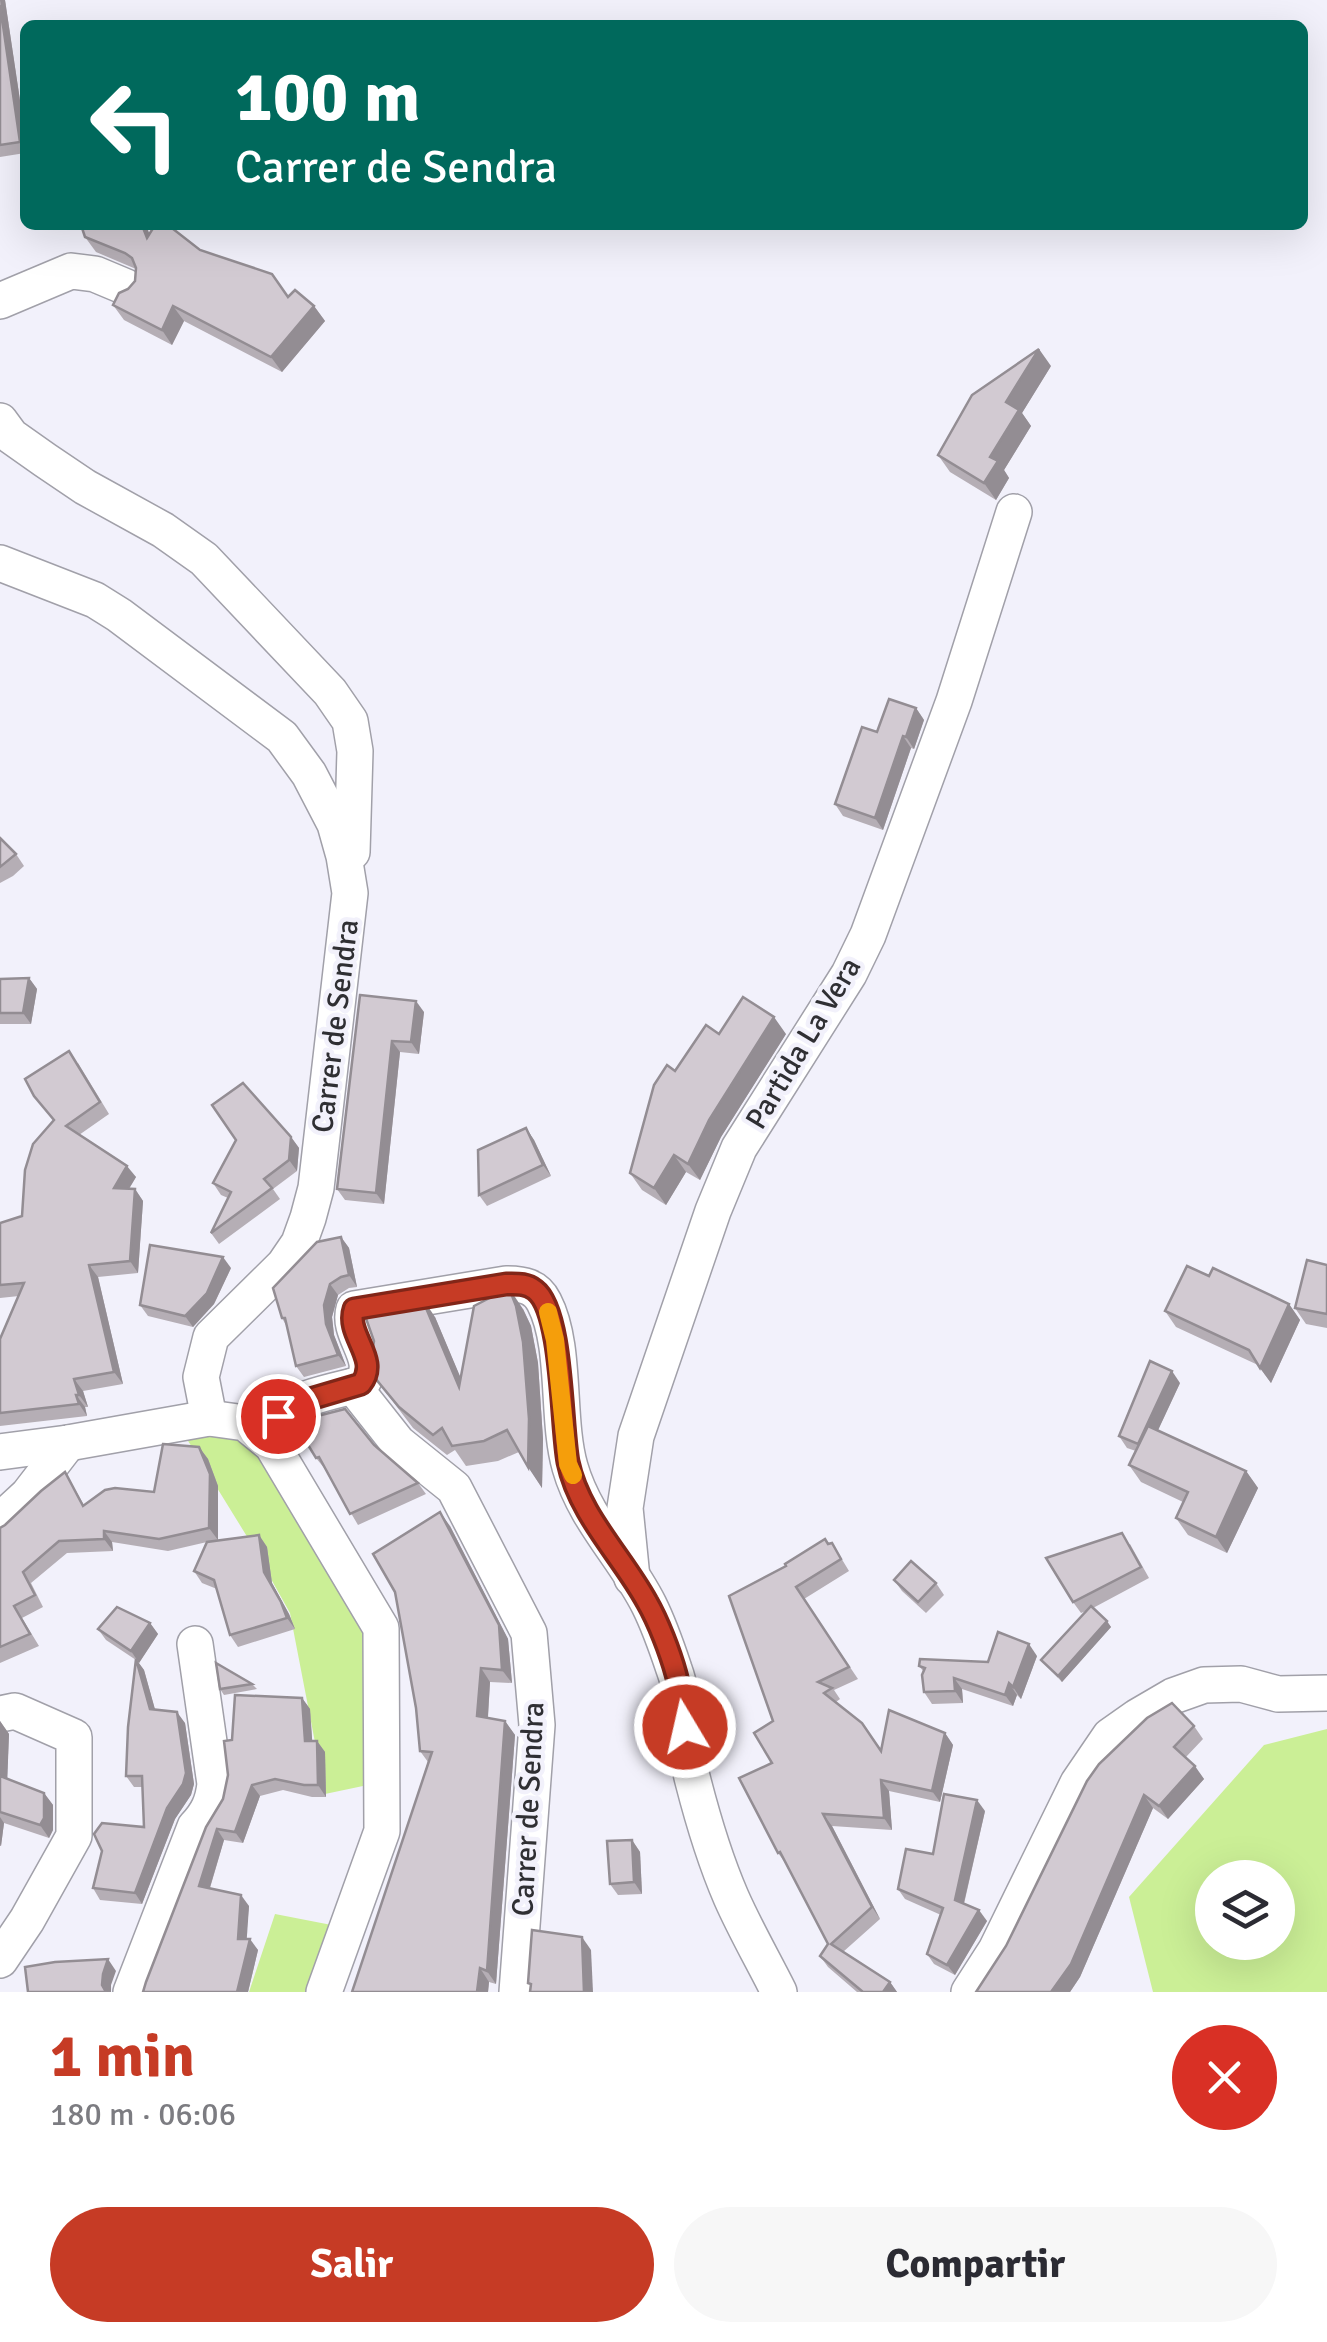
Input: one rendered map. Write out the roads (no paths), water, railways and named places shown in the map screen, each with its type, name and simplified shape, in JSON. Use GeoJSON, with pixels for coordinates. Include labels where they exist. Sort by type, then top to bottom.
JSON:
{"type":"FeatureCollection","features":[{"type":"Feature","properties":{"kind":"street"},"geometry":{"type":"LineString","coordinates":[[0,300],[71,271],[95,274],[126,287]]}},
{"type":"Feature","properties":{"kind":"street","name":"Carrer de Sendra"},"geometry":{"type":"LineString","coordinates":[[0,421],[11,436],[45,460],[163,530],[204,560],[330,692],[350,721],[355,750],[350,894],[316,1188],[299,1244],[211,1337],[201,1376],[209,1418]]}},
{"type":"Feature","properties":{"kind":"street","name":"Partida La Vera"},"geometry":{"type":"LineString","coordinates":[[632,1578],[626,1508],[636,1436],[719,1195],[753,1124],[849,974],[868,935],[954,702],[1014,512]]}},
{"type":"Feature","properties":{"kind":"street","name":"Carrer de Sendra"},"geometry":{"type":"LineString","coordinates":[[0,563],[95,600],[282,738],[309,774],[335,824],[350,894]]}},
{"type":"Feature","properties":{"kind":"street"},"geometry":{"type":"LineString","coordinates":[[272,1446],[278,1416],[290,1405],[361,1384],[366,1378],[367,1361],[351,1324],[354,1309],[506,1284],[522,1284],[536,1290],[550,1315],[568,1464],[578,1494],[649,1604],[676,1673],[692,1776],[710,1836],[732,1898],[779,1992]]}},
{"type":"Feature","properties":{"kind":"street","name":"Carrer de Sendra"},"geometry":{"type":"LineString","coordinates":[[353,1386],[398,1443],[454,1488],[529,1633],[537,1725],[517,1992]]}},
{"type":"Feature","properties":{"kind":"street"},"geometry":{"type":"LineString","coordinates":[[0,1452],[68,1444],[209,1418],[245,1423],[272,1446],[381,1628],[382,1831],[324,1992]]}},
{"type":"Feature","properties":{"kind":"street"},"geometry":{"type":"LineString","coordinates":[[0,1521],[28,1495],[68,1444]]}},
{"type":"Feature","properties":{"kind":"street"},"geometry":{"type":"LineString","coordinates":[[131,1992],[195,1827],[214,1797],[195,1644]]}},
{"type":"Feature","properties":{"kind":"street"},"geometry":{"type":"LineString","coordinates":[[969,1992],[996,1950],[1078,1783],[1110,1736],[1173,1696],[1204,1684],[1241,1684],[1278,1694],[1327,1693]]}},
{"type":"Feature","properties":{"kind":"street"},"geometry":{"type":"LineString","coordinates":[[0,1714],[15,1711],[74,1737],[74,1836],[0,1960]]}}]}
